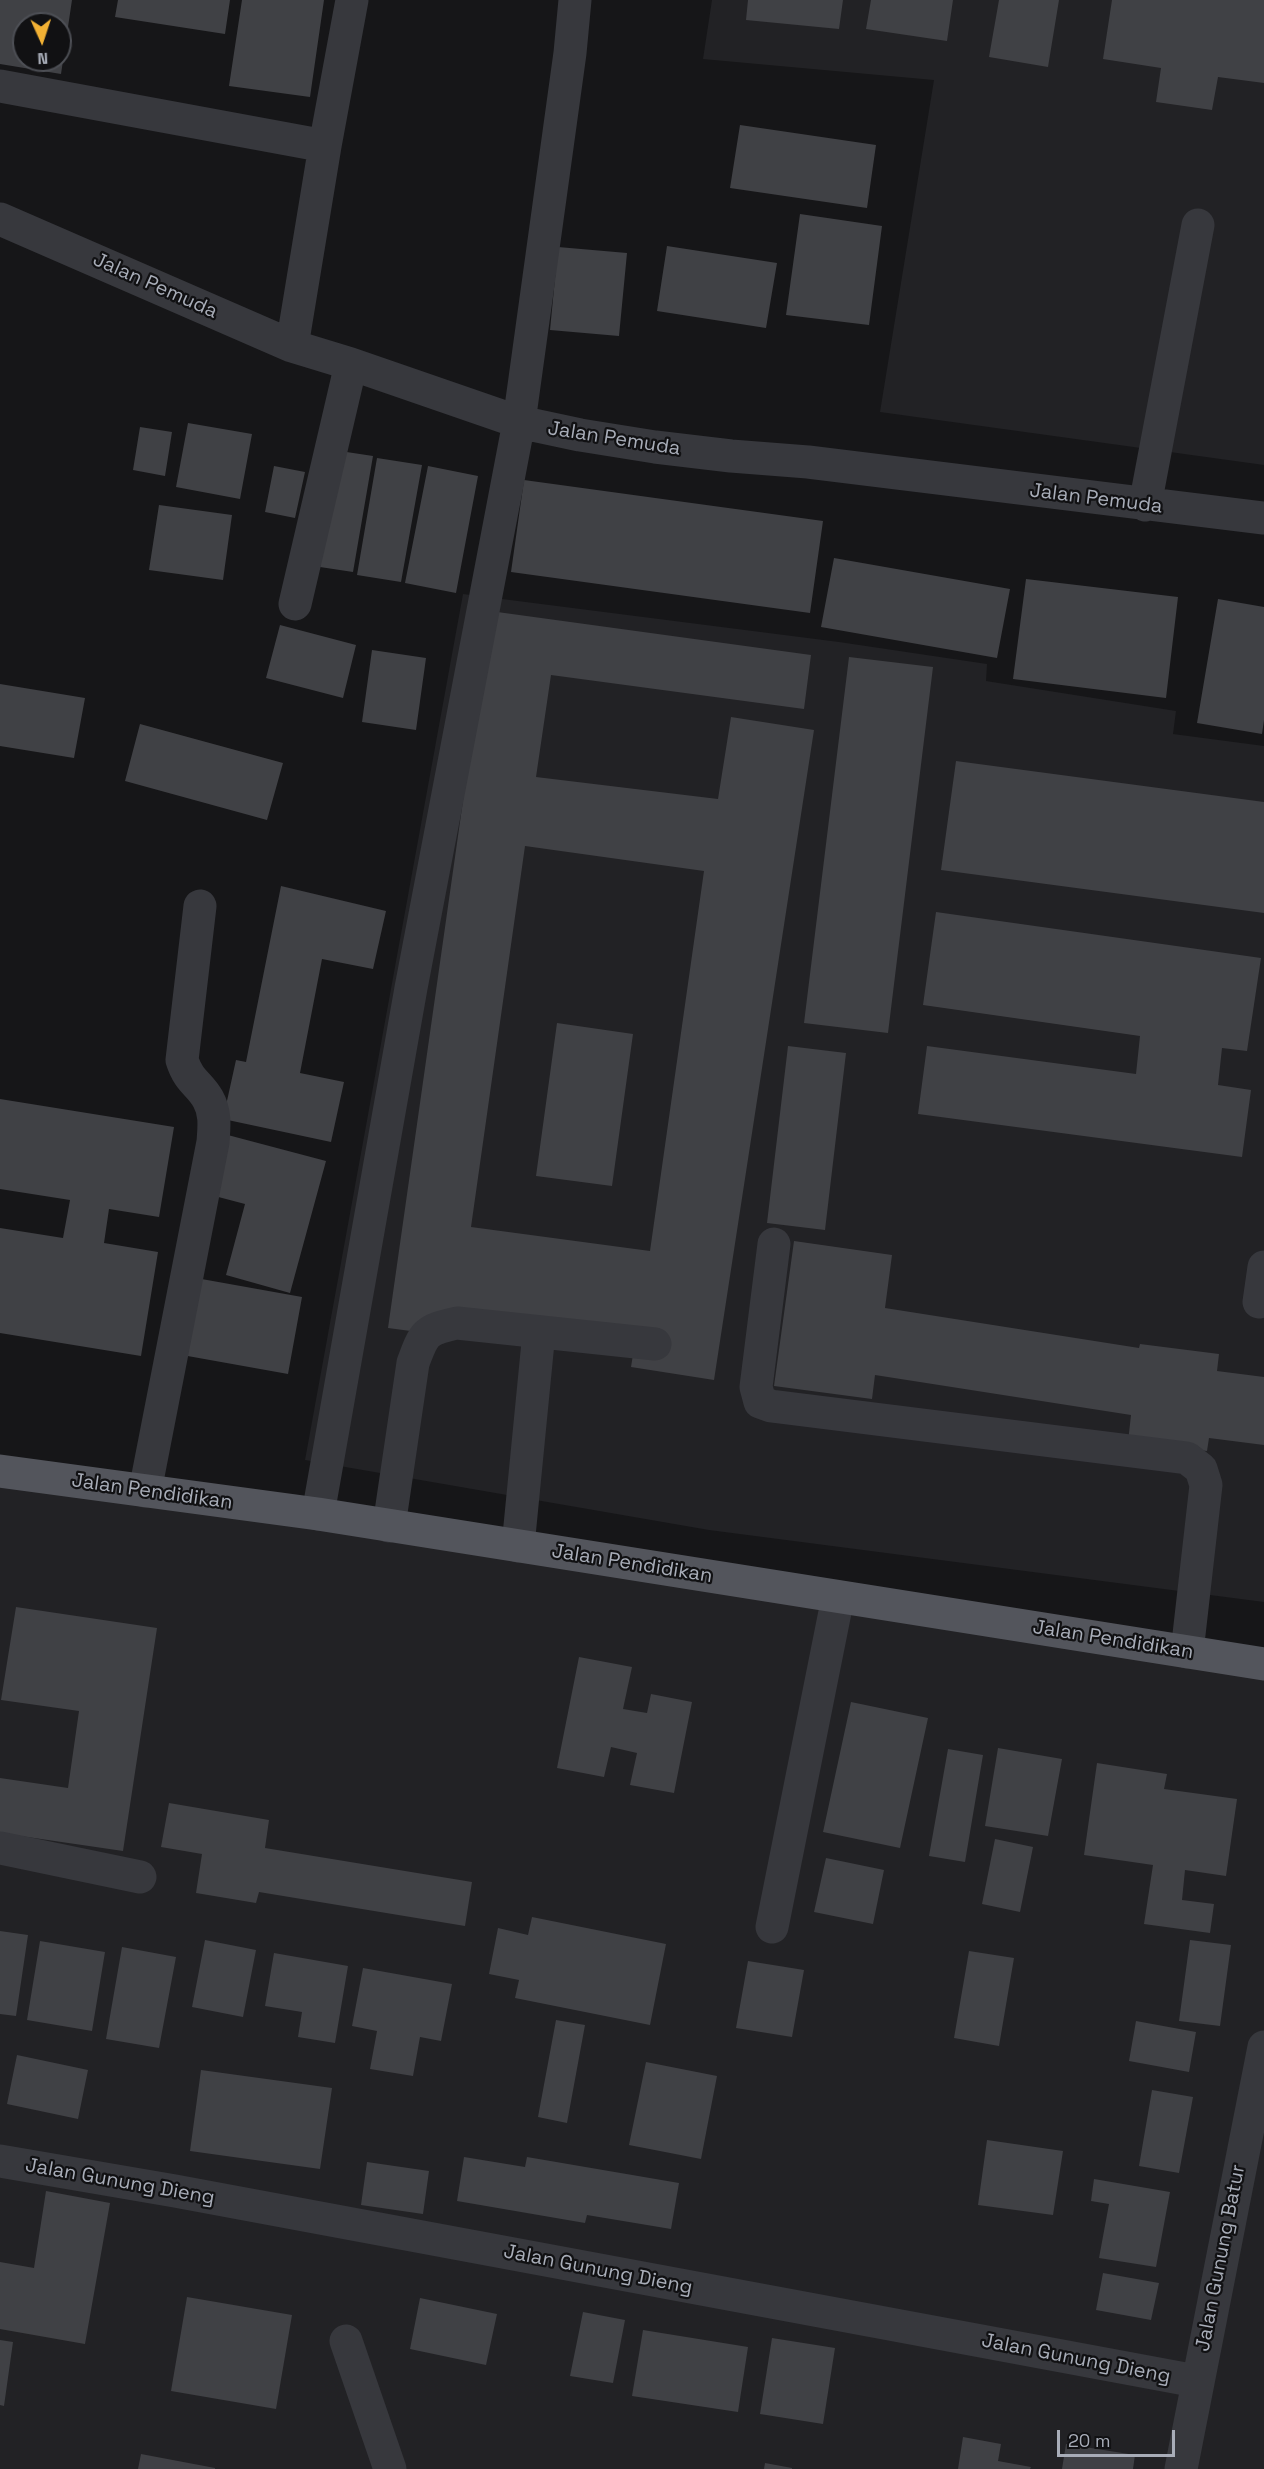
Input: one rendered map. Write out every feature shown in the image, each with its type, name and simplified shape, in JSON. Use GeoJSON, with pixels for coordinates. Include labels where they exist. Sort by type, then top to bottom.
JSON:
{"type":"FeatureCollection","features":[{"type":"Feature","properties":{"kind":"main road","name":"Jalan Pendidikan"},"geometry":{"type":"LineString","coordinates":[[0,1471],[318,1514],[1264,1664]]}},
{"type":"Feature","properties":{"kind":"street"},"geometry":{"type":"LineString","coordinates":[[292,346],[352,0]]}},
{"type":"Feature","properties":{"kind":"street"},"geometry":{"type":"LineString","coordinates":[[318,1514],[411,988],[519,422],[570,53],[575,0]]}},
{"type":"Feature","properties":{"kind":"street"},"geometry":{"type":"LineString","coordinates":[[0,86],[325,146]]}},
{"type":"Feature","properties":{"kind":"street","name":"Jalan Pemuda"},"geometry":{"type":"LineString","coordinates":[[0,219],[292,346],[519,422],[655,447],[807,462],[1264,518]]}},
{"type":"Feature","properties":{"kind":"street"},"geometry":{"type":"LineString","coordinates":[[1145,505],[1198,225]]}},
{"type":"Feature","properties":{"kind":"street"},"geometry":{"type":"LineString","coordinates":[[295,604],[351,364]]}},
{"type":"Feature","properties":{"kind":"street"},"geometry":{"type":"LineString","coordinates":[[145,1491],[213,1142],[215,1121],[208,1100],[187,1075],[182,1060],[200,906]]}},
{"type":"Feature","properties":{"kind":"street"},"geometry":{"type":"LineString","coordinates":[[774,1244],[756,1387],[760,1402],[771,1406],[1187,1458],[1201,1470],[1206,1485],[1187,1652]]}},
{"type":"Feature","properties":{"kind":"street"},"geometry":{"type":"LineString","coordinates":[[1259,1302],[1264,1267]]}},
{"type":"Feature","properties":{"kind":"street"},"geometry":{"type":"LineString","coordinates":[[389,1526],[413,1363],[422,1339],[434,1328],[458,1323],[654,1344]]}},
{"type":"Feature","properties":{"kind":"street"},"geometry":{"type":"LineString","coordinates":[[518,1546],[539,1332]]}},
{"type":"Feature","properties":{"kind":"street"},"geometry":{"type":"LineString","coordinates":[[772,1927],[838,1596]]}},
{"type":"Feature","properties":{"kind":"street"},"geometry":{"type":"LineString","coordinates":[[0,1848],[140,1877]]}},
{"type":"Feature","properties":{"kind":"street","name":"Jalan Gunung Batur"},"geometry":{"type":"LineString","coordinates":[[1181,2469],[1264,2048]]}},
{"type":"Feature","properties":{"kind":"street","name":"Jalan Gunung Dieng"},"geometry":{"type":"LineString","coordinates":[[0,2161],[175,2191],[1197,2381]]}},
{"type":"Feature","properties":{"kind":"street"},"geometry":{"type":"LineString","coordinates":[[346,2341],[390,2469]]}},
{"type":"Feature","properties":{"kind":"shaded area"},"geometry":{"type":"Polygon","coordinates":[[[712,0],[1264,0],[1264,465],[880,412],[934,80],[703,59],[712,0]]]}},
{"type":"Feature","properties":{"kind":"shaded area"},"geometry":{"type":"Polygon","coordinates":[[[463,594],[839,642],[987,664],[986,681],[1176,711],[1173,734],[1264,746],[1264,1602],[709,1530],[305,1460],[463,594]]]}},
{"type":"Feature","properties":{"kind":"shaded area"},"geometry":{"type":"Polygon","coordinates":[[[0,1482],[1264,1669],[1264,2469],[0,2469],[0,1482]]]}},
{"type":"Feature","properties":{"kind":"building"},"geometry":{"type":"Polygon","coordinates":[[[0,0],[72,0],[70,12],[12,12],[12,66],[0,64],[0,0]]]}},
{"type":"Feature","properties":{"kind":"building"},"geometry":{"type":"Polygon","coordinates":[[[118,0],[230,0],[225,34],[115,17],[118,0]]]}},
{"type":"Feature","properties":{"kind":"building"},"geometry":{"type":"Polygon","coordinates":[[[242,0],[324,0],[310,97],[229,86],[242,0]]]}},
{"type":"Feature","properties":{"kind":"building"},"geometry":{"type":"Polygon","coordinates":[[[748,0],[843,0],[839,29],[746,20],[748,0]]]}},
{"type":"Feature","properties":{"kind":"building"},"geometry":{"type":"Polygon","coordinates":[[[871,0],[953,0],[947,41],[866,29],[871,0]]]}},
{"type":"Feature","properties":{"kind":"building"},"geometry":{"type":"Polygon","coordinates":[[[999,0],[1059,0],[1048,67],[989,57],[999,0]]]}},
{"type":"Feature","properties":{"kind":"building"},"geometry":{"type":"Polygon","coordinates":[[[1112,0],[1264,0],[1264,83],[1218,77],[1212,110],[1156,102],[1161,68],[1103,59],[1112,0]]]}},
{"type":"Feature","properties":{"kind":"building"},"geometry":{"type":"Polygon","coordinates":[[[740,125],[876,145],[867,208],[730,188],[740,125]]]}},
{"type":"Feature","properties":{"kind":"building"},"geometry":{"type":"Polygon","coordinates":[[[800,214],[882,226],[869,325],[786,315],[800,214]]]}},
{"type":"Feature","properties":{"kind":"building"},"geometry":{"type":"Polygon","coordinates":[[[667,246],[777,263],[766,328],[657,311],[667,246]]]}},
{"type":"Feature","properties":{"kind":"building"},"geometry":{"type":"Polygon","coordinates":[[[558,247],[627,253],[619,336],[550,330],[558,247]]]}},
{"type":"Feature","properties":{"kind":"building"},"geometry":{"type":"Polygon","coordinates":[[[188,423],[252,434],[240,499],[176,487],[188,423]]]}},
{"type":"Feature","properties":{"kind":"building"},"geometry":{"type":"Polygon","coordinates":[[[140,427],[172,432],[165,476],[133,470],[140,427]]]}},
{"type":"Feature","properties":{"kind":"building"},"geometry":{"type":"Polygon","coordinates":[[[340,451],[373,456],[353,572],[320,567],[340,451]]]}},
{"type":"Feature","properties":{"kind":"building"},"geometry":{"type":"Polygon","coordinates":[[[377,458],[422,465],[401,582],[357,575],[377,458]]]}},
{"type":"Feature","properties":{"kind":"building"},"geometry":{"type":"Polygon","coordinates":[[[274,466],[305,472],[295,518],[265,512],[274,466]]]}},
{"type":"Feature","properties":{"kind":"building"},"geometry":{"type":"Polygon","coordinates":[[[428,466],[478,476],[456,593],[405,583],[428,466]]]}},
{"type":"Feature","properties":{"kind":"building"},"geometry":{"type":"Polygon","coordinates":[[[524,480],[823,521],[810,613],[511,572],[524,480]]]}},
{"type":"Feature","properties":{"kind":"building"},"geometry":{"type":"Polygon","coordinates":[[[159,505],[232,515],[223,580],[149,570],[159,505]]]}},
{"type":"Feature","properties":{"kind":"building"},"geometry":{"type":"Polygon","coordinates":[[[834,558],[1010,589],[997,658],[821,627],[834,558]]]}},
{"type":"Feature","properties":{"kind":"building"},"geometry":{"type":"Polygon","coordinates":[[[1026,579],[1178,597],[1166,698],[1013,679],[1026,579]]]}},
{"type":"Feature","properties":{"kind":"building"},"geometry":{"type":"Polygon","coordinates":[[[1218,599],[1264,607],[1262,734],[1197,723],[1218,599]]]}},
{"type":"Feature","properties":{"kind":"building"},"geometry":{"type":"Polygon","coordinates":[[[490,611],[811,655],[804,709],[551,675],[536,777],[718,799],[731,717],[814,730],[714,1380],[631,1367],[636,1336],[456,1337],[388,1328],[490,611]],[[525,846],[471,1227],[650,1251],[704,871],[525,846]]]}},
{"type":"Feature","properties":{"kind":"building"},"geometry":{"type":"Polygon","coordinates":[[[280,625],[356,645],[343,698],[266,678],[280,625]]]}},
{"type":"Feature","properties":{"kind":"building"},"geometry":{"type":"Polygon","coordinates":[[[372,650],[426,658],[416,730],[362,722],[372,650]]]}},
{"type":"Feature","properties":{"kind":"building"},"geometry":{"type":"Polygon","coordinates":[[[849,657],[933,667],[888,1033],[804,1023],[849,657]]]}},
{"type":"Feature","properties":{"kind":"building"},"geometry":{"type":"Polygon","coordinates":[[[0,684],[85,698],[74,758],[0,746],[0,684]]]}},
{"type":"Feature","properties":{"kind":"building"},"geometry":{"type":"Polygon","coordinates":[[[140,724],[283,763],[267,820],[125,781],[140,724]]]}},
{"type":"Feature","properties":{"kind":"building"},"geometry":{"type":"Polygon","coordinates":[[[956,761],[1264,802],[1264,913],[941,870],[956,761]]]}},
{"type":"Feature","properties":{"kind":"building"},"geometry":{"type":"Polygon","coordinates":[[[281,886],[386,911],[373,969],[322,959],[300,1073],[344,1082],[331,1142],[223,1119],[236,1060],[246,1062],[281,886]]]}},
{"type":"Feature","properties":{"kind":"building"},"geometry":{"type":"Polygon","coordinates":[[[936,912],[1261,958],[1247,1051],[1222,1048],[1218,1085],[1251,1090],[1242,1157],[918,1114],[927,1046],[1136,1074],[1140,1036],[923,1005],[936,912]]]}},
{"type":"Feature","properties":{"kind":"building"},"geometry":{"type":"Polygon","coordinates":[[[557,1023],[633,1034],[612,1186],[536,1176],[557,1023]]]}},
{"type":"Feature","properties":{"kind":"building"},"geometry":{"type":"Polygon","coordinates":[[[788,1046],[846,1053],[825,1230],[767,1223],[788,1046]]]}},
{"type":"Feature","properties":{"kind":"building"},"geometry":{"type":"Polygon","coordinates":[[[0,1099],[174,1127],[159,1217],[109,1209],[104,1243],[158,1252],[141,1356],[0,1333],[0,1228],[63,1238],[70,1200],[0,1189],[0,1099]]]}},
{"type":"Feature","properties":{"kind":"building"},"geometry":{"type":"Polygon","coordinates":[[[224,1134],[326,1161],[290,1293],[226,1275],[245,1204],[207,1194],[224,1134]]]}},
{"type":"Feature","properties":{"kind":"building"},"geometry":{"type":"Polygon","coordinates":[[[794,1241],[892,1255],[885,1308],[1139,1348],[1140,1344],[1219,1354],[1217,1371],[1264,1377],[1264,1445],[1209,1438],[1207,1451],[1128,1442],[1131,1415],[875,1375],[872,1399],[774,1386],[794,1241]]]}},
{"type":"Feature","properties":{"kind":"building"},"geometry":{"type":"Polygon","coordinates":[[[196,1278],[302,1297],[288,1374],[182,1355],[196,1278]]]}},
{"type":"Feature","properties":{"kind":"building"},"geometry":{"type":"Polygon","coordinates":[[[16,1607],[157,1628],[123,1851],[0,1833],[0,1778],[68,1788],[79,1711],[1,1700],[16,1607]]]}},
{"type":"Feature","properties":{"kind":"building"},"geometry":{"type":"Polygon","coordinates":[[[579,1657],[632,1667],[623,1709],[647,1713],[651,1694],[692,1702],[674,1793],[630,1785],[637,1753],[611,1747],[604,1777],[557,1768],[579,1657]]]}},
{"type":"Feature","properties":{"kind":"building"},"geometry":{"type":"Polygon","coordinates":[[[851,1702],[928,1718],[900,1848],[823,1832],[851,1702]]]}},
{"type":"Feature","properties":{"kind":"building"},"geometry":{"type":"Polygon","coordinates":[[[998,1748],[1062,1759],[1048,1836],[985,1826],[998,1748]]]}},
{"type":"Feature","properties":{"kind":"building"},"geometry":{"type":"Polygon","coordinates":[[[948,1749],[983,1755],[965,1862],[929,1856],[948,1749]]]}},
{"type":"Feature","properties":{"kind":"building"},"geometry":{"type":"Polygon","coordinates":[[[1097,1763],[1167,1774],[1164,1789],[1237,1799],[1226,1876],[1185,1870],[1182,1900],[1214,1904],[1210,1933],[1144,1924],[1153,1865],[1084,1855],[1097,1763]]]}},
{"type":"Feature","properties":{"kind":"building"},"geometry":{"type":"Polygon","coordinates":[[[169,1803],[269,1820],[265,1848],[472,1882],[465,1926],[259,1892],[256,1903],[196,1893],[202,1854],[161,1847],[169,1803]]]}},
{"type":"Feature","properties":{"kind":"building"},"geometry":{"type":"Polygon","coordinates":[[[995,1839],[1033,1847],[1020,1912],[982,1904],[995,1839]]]}},
{"type":"Feature","properties":{"kind":"building"},"geometry":{"type":"Polygon","coordinates":[[[826,1858],[884,1870],[873,1924],[814,1912],[826,1858]]]}},
{"type":"Feature","properties":{"kind":"building"},"geometry":{"type":"Polygon","coordinates":[[[532,1917],[666,1944],[650,2025],[515,1998],[519,1980],[489,1974],[498,1928],[528,1935],[532,1917]]]}},
{"type":"Feature","properties":{"kind":"building"},"geometry":{"type":"Polygon","coordinates":[[[0,1931],[28,1935],[16,2016],[0,2014],[0,1931]]]}},
{"type":"Feature","properties":{"kind":"building"},"geometry":{"type":"Polygon","coordinates":[[[205,1940],[256,1950],[243,2017],[192,2007],[205,1940]]]}},
{"type":"Feature","properties":{"kind":"building"},"geometry":{"type":"Polygon","coordinates":[[[1190,1940],[1231,1945],[1220,2026],[1179,2021],[1190,1940]]]}},
{"type":"Feature","properties":{"kind":"building"},"geometry":{"type":"Polygon","coordinates":[[[40,1941],[105,1952],[92,2031],[27,2020],[40,1941]]]}},
{"type":"Feature","properties":{"kind":"building"},"geometry":{"type":"Polygon","coordinates":[[[122,1947],[176,1957],[159,2048],[106,2039],[122,1947]]]}},
{"type":"Feature","properties":{"kind":"building"},"geometry":{"type":"Polygon","coordinates":[[[969,1951],[1014,1958],[999,2046],[954,2038],[969,1951]]]}},
{"type":"Feature","properties":{"kind":"building"},"geometry":{"type":"Polygon","coordinates":[[[274,1953],[348,1966],[335,2043],[298,2037],[302,2012],[265,2006],[274,1953]]]}},
{"type":"Feature","properties":{"kind":"building"},"geometry":{"type":"Polygon","coordinates":[[[748,1961],[804,1970],[792,2037],[736,2028],[748,1961]]]}},
{"type":"Feature","properties":{"kind":"building"},"geometry":{"type":"Polygon","coordinates":[[[363,1968],[452,1984],[441,2041],[420,2037],[413,2076],[370,2069],[377,2031],[352,2026],[363,1968]]]}},
{"type":"Feature","properties":{"kind":"building"},"geometry":{"type":"Polygon","coordinates":[[[556,2020],[585,2025],[567,2123],[538,2117],[556,2020]]]}},
{"type":"Feature","properties":{"kind":"building"},"geometry":{"type":"Polygon","coordinates":[[[1136,2021],[1196,2032],[1189,2072],[1129,2061],[1136,2021]]]}},
{"type":"Feature","properties":{"kind":"building"},"geometry":{"type":"Polygon","coordinates":[[[17,2055],[88,2070],[78,2119],[7,2104],[17,2055]]]}},
{"type":"Feature","properties":{"kind":"building"},"geometry":{"type":"Polygon","coordinates":[[[646,2062],[717,2076],[701,2159],[629,2145],[646,2062]]]}},
{"type":"Feature","properties":{"kind":"building"},"geometry":{"type":"Polygon","coordinates":[[[201,2070],[332,2088],[320,2169],[190,2151],[201,2070]]]}},
{"type":"Feature","properties":{"kind":"building"},"geometry":{"type":"Polygon","coordinates":[[[1152,2090],[1193,2097],[1179,2173],[1139,2166],[1152,2090]]]}},
{"type":"Feature","properties":{"kind":"building"},"geometry":{"type":"Polygon","coordinates":[[[987,2140],[1063,2151],[1053,2215],[978,2205],[987,2140]]]}},
{"type":"Feature","properties":{"kind":"building"},"geometry":{"type":"Polygon","coordinates":[[[464,2157],[525,2167],[527,2157],[679,2183],[671,2229],[587,2215],[585,2223],[457,2201],[464,2157]]]}},
{"type":"Feature","properties":{"kind":"building"},"geometry":{"type":"Polygon","coordinates":[[[367,2162],[429,2171],[423,2214],[361,2205],[367,2162]]]}},
{"type":"Feature","properties":{"kind":"building"},"geometry":{"type":"Polygon","coordinates":[[[1094,2179],[1170,2192],[1156,2267],[1099,2258],[1109,2204],[1091,2201],[1094,2179]]]}},
{"type":"Feature","properties":{"kind":"building"},"geometry":{"type":"Polygon","coordinates":[[[46,2191],[110,2203],[85,2344],[0,2329],[0,2262],[34,2268],[46,2191]]]}},
{"type":"Feature","properties":{"kind":"building"},"geometry":{"type":"Polygon","coordinates":[[[1103,2273],[1159,2283],[1151,2320],[1096,2310],[1103,2273]]]}},
{"type":"Feature","properties":{"kind":"building"},"geometry":{"type":"Polygon","coordinates":[[[187,2297],[292,2315],[276,2409],[171,2391],[187,2297]]]}},
{"type":"Feature","properties":{"kind":"building"},"geometry":{"type":"Polygon","coordinates":[[[420,2298],[497,2314],[486,2365],[410,2349],[420,2298]]]}},
{"type":"Feature","properties":{"kind":"building"},"geometry":{"type":"Polygon","coordinates":[[[583,2312],[625,2320],[613,2383],[570,2376],[583,2312]]]}},
{"type":"Feature","properties":{"kind":"building"},"geometry":{"type":"Polygon","coordinates":[[[643,2330],[748,2347],[738,2412],[632,2396],[643,2330]]]}},
{"type":"Feature","properties":{"kind":"building"},"geometry":{"type":"Polygon","coordinates":[[[772,2338],[835,2348],[823,2424],[760,2414],[772,2338]]]}},
{"type":"Feature","properties":{"kind":"building"},"geometry":{"type":"Polygon","coordinates":[[[0,2340],[13,2342],[4,2406],[0,2405],[0,2340]]]}},
{"type":"Feature","properties":{"kind":"building"},"geometry":{"type":"Polygon","coordinates":[[[963,2437],[1001,2444],[998,2461],[1031,2467],[1030,2469],[958,2469],[963,2437]]]}},
{"type":"Feature","properties":{"kind":"building"},"geometry":{"type":"Polygon","coordinates":[[[1066,2444],[1135,2455],[1133,2469],[1062,2469],[1066,2444]]]}},
{"type":"Feature","properties":{"kind":"building"},"geometry":{"type":"Polygon","coordinates":[[[141,2454],[215,2468],[215,2469],[138,2469],[141,2454]]]}},
{"type":"Feature","properties":{"kind":"building"},"geometry":{"type":"Polygon","coordinates":[[[765,2463],[792,2468],[792,2469],[764,2469],[765,2463]]]}}]}
